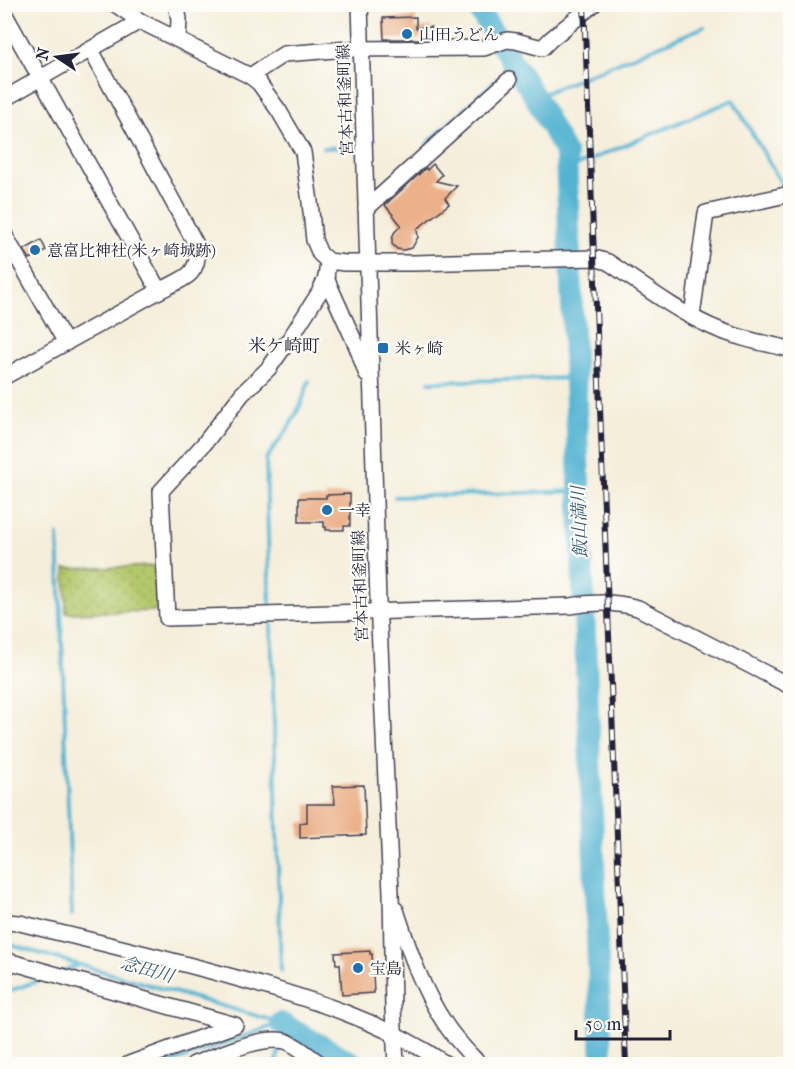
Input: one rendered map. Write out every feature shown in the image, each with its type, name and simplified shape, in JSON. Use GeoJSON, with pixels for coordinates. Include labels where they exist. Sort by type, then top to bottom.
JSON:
{"type":"FeatureCollection","features":[{"type":"Feature","properties":{"kind":"street"},"geometry":{"type":"LineString","coordinates":[[115,4],[140,21],[250,76],[259,83],[279,111],[303,152],[314,240],[320,254],[328,261],[369,263],[594,258],[608,262],[710,326],[740,338],[790,349]]}},
{"type":"Feature","properties":{"kind":"street"},"geometry":{"type":"LineString","coordinates":[[176,4],[178,39]]}},
{"type":"Feature","properties":{"kind":"street","name":"宮本古和釜町線"},"geometry":{"type":"LineString","coordinates":[[360,4],[396,1065]]}},
{"type":"Feature","properties":{"kind":"street"},"geometry":{"type":"LineString","coordinates":[[250,76],[284,54],[361,49],[484,48],[507,40],[516,40],[542,48],[594,4]]}},
{"type":"Feature","properties":{"kind":"street"},"geometry":{"type":"LineString","coordinates":[[4,13],[159,291]]}},
{"type":"Feature","properties":{"kind":"street"},"geometry":{"type":"LineString","coordinates":[[4,99],[140,21]]}},
{"type":"Feature","properties":{"kind":"street"},"geometry":{"type":"LineString","coordinates":[[4,377],[193,273],[198,260],[198,248],[91,50]]}},
{"type":"Feature","properties":{"kind":"street"},"geometry":{"type":"LineString","coordinates":[[366,209],[509,80]]}},
{"type":"Feature","properties":{"kind":"street"},"geometry":{"type":"LineString","coordinates":[[692,316],[706,213],[790,194]]}},
{"type":"Feature","properties":{"kind":"street"},"geometry":{"type":"LineString","coordinates":[[4,234],[66,343]]}},
{"type":"Feature","properties":{"kind":"street"},"geometry":{"type":"LineString","coordinates":[[328,261],[328,284],[357,347],[372,395]]}},
{"type":"Feature","properties":{"kind":"street"},"geometry":{"type":"LineString","coordinates":[[328,284],[269,368],[242,394],[204,444],[161,491],[167,618],[625,604],[638,608],[790,686]]}},
{"type":"Feature","properties":{"kind":"street"},"geometry":{"type":"LineString","coordinates":[[391,893],[421,981],[447,1026],[479,1065]]}},
{"type":"Feature","properties":{"kind":"street"},"geometry":{"type":"LineString","coordinates":[[4,922],[20,923],[177,961],[279,990],[344,1012],[394,1033],[422,1048],[446,1065]]}},
{"type":"Feature","properties":{"kind":"street"},"geometry":{"type":"LineString","coordinates":[[4,960],[235,1025],[129,1065]]}},
{"type":"Feature","properties":{"kind":"street"},"geometry":{"type":"LineString","coordinates":[[194,1065],[246,1045],[274,1040],[287,1042],[321,1065]]}},
{"type":"Feature","properties":{"kind":"green space"},"geometry":{"type":"Polygon","coordinates":[[[158,566],[159,611],[66,613],[65,569],[158,566]]]}},
{"type":"Feature","properties":{"kind":"building","name":"山田うどん"},"geometry":{"type":"Polygon","coordinates":[[[416,17],[416,28],[431,27],[431,39],[384,39],[383,18],[416,17]]]}},
{"type":"Feature","properties":{"kind":"building"},"geometry":{"type":"Polygon","coordinates":[[[433,164],[442,175],[436,181],[457,186],[445,198],[449,204],[417,229],[418,237],[412,248],[397,249],[392,244],[392,239],[401,225],[385,205],[433,164]]]}},
{"type":"Feature","properties":{"kind":"building"},"geometry":{"type":"Polygon","coordinates":[[[41,240],[46,250],[30,259],[24,250],[41,240]]]}},
{"type":"Feature","properties":{"kind":"building"},"geometry":{"type":"Polygon","coordinates":[[[350,494],[350,526],[344,526],[344,530],[326,530],[324,522],[299,522],[299,498],[326,498],[326,495],[350,494]]]}},
{"type":"Feature","properties":{"kind":"building"},"geometry":{"type":"Polygon","coordinates":[[[364,785],[366,835],[300,838],[300,823],[307,822],[307,804],[335,804],[333,786],[364,785]]]}},
{"type":"Feature","properties":{"kind":"building"},"geometry":{"type":"Polygon","coordinates":[[[370,951],[374,993],[342,995],[340,964],[336,964],[335,953],[370,951]]]}},
{"type":"Feature","properties":{"kind":"waterway","name":"飯山満川"},"geometry":{"type":"LineString","coordinates":[[475,4],[535,97],[566,154],[602,1064]]}},
{"type":"Feature","properties":{"kind":"waterway"},"geometry":{"type":"LineString","coordinates":[[535,97],[704,27]]}},
{"type":"Feature","properties":{"kind":"waterway"},"geometry":{"type":"LineString","coordinates":[[427,144],[514,64]]}},
{"type":"Feature","properties":{"kind":"waterway"},"geometry":{"type":"LineString","coordinates":[[566,170],[733,100],[785,190]]}},
{"type":"Feature","properties":{"kind":"waterway"},"geometry":{"type":"LineString","coordinates":[[323,148],[347,147]]}},
{"type":"Feature","properties":{"kind":"waterway"},"geometry":{"type":"LineString","coordinates":[[429,382],[575,378]]}},
{"type":"Feature","properties":{"kind":"waterway"},"geometry":{"type":"LineString","coordinates":[[270,611],[266,459],[289,427],[301,404],[309,381]]}},
{"type":"Feature","properties":{"kind":"waterway"},"geometry":{"type":"LineString","coordinates":[[395,497],[580,491]]}},
{"type":"Feature","properties":{"kind":"waterway"},"geometry":{"type":"LineString","coordinates":[[58,535],[72,915]]}},
{"type":"Feature","properties":{"kind":"waterway"},"geometry":{"type":"LineString","coordinates":[[271,618],[281,971]]}},
{"type":"Feature","properties":{"kind":"waterway","name":"念田川"},"geometry":{"type":"LineString","coordinates":[[4,943],[281,1023]]}},
{"type":"Feature","properties":{"kind":"waterway"},"geometry":{"type":"LineString","coordinates":[[64,971],[79,965]]}},
{"type":"Feature","properties":{"kind":"waterway"},"geometry":{"type":"LineString","coordinates":[[4,993],[46,978]]}},
{"type":"Feature","properties":{"kind":"waterway"},"geometry":{"type":"LineString","coordinates":[[167,1064],[281,1023]]}},
{"type":"Feature","properties":{"kind":"waterway"},"geometry":{"type":"LineString","coordinates":[[281,1023],[355,1064]]}},
{"type":"Feature","properties":{"kind":"waterway"},"geometry":{"type":"LineString","coordinates":[[281,1037],[283,1024]]}},
{"type":"Feature","properties":{"kind":"waterway"},"geometry":{"type":"LineString","coordinates":[[276,1064],[280,1045]]}},
{"type":"Feature","properties":{"kind":"railway"},"geometry":{"type":"LineString","coordinates":[[584,4],[626,1064]]}},
{"type":"Feature","properties":{"kind":"place","name":"山田うどん"},"geometry":{"type":"Point","coordinates":[407,34]}},
{"type":"Feature","properties":{"kind":"place","name":"意富比神社(米ヶ崎城跡)"},"geometry":{"type":"Point","coordinates":[35,250]}},
{"type":"Feature","properties":{"kind":"place","name":"米ヶ崎"},"geometry":{"type":"Point","coordinates":[383,348]}},
{"type":"Feature","properties":{"kind":"place","name":"一幸"},"geometry":{"type":"Point","coordinates":[327,510]}},
{"type":"Feature","properties":{"kind":"place","name":"宝島"},"geometry":{"type":"Point","coordinates":[358,968]}},
{"type":"Feature","properties":{"kind":"district","name":"米ケ崎町"},"geometry":{"type":"Point","coordinates":[284,346]}}]}
